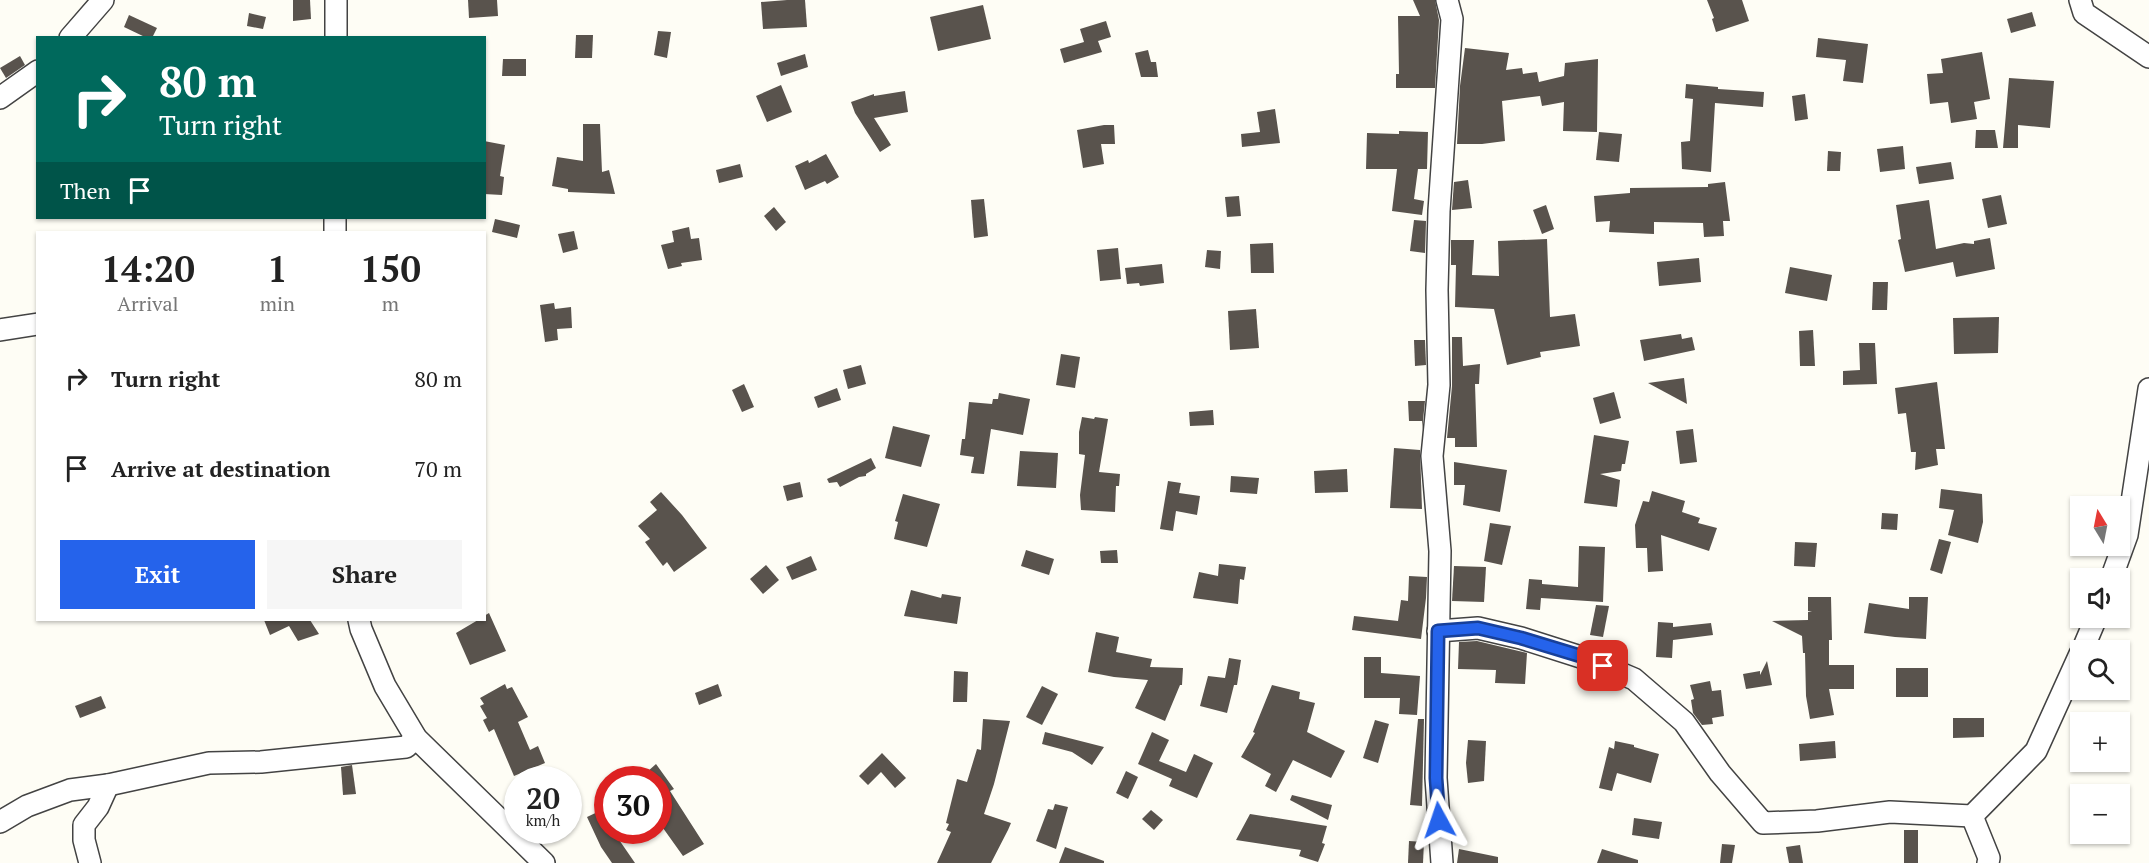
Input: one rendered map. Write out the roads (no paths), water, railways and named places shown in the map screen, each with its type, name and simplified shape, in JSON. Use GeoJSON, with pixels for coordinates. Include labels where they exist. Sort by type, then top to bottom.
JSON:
{"type":"FeatureCollection","features":[{"type":"Feature","properties":{"kind":"street"},"geometry":{"type":"LineString","coordinates":[[72,36],[103,0]]}},
{"type":"Feature","properties":{"kind":"street"},"geometry":{"type":"LineString","coordinates":[[336,0],[336,36]]}},
{"type":"Feature","properties":{"kind":"street"},"geometry":{"type":"LineString","coordinates":[[1442,863],[1436,778],[1440,551],[1432,456],[1439,384],[1437,290],[1439,211],[1452,19],[1447,0]]}},
{"type":"Feature","properties":{"kind":"street"},"geometry":{"type":"LineString","coordinates":[[2080,0],[2084,14],[2149,57]]}},
{"type":"Feature","properties":{"kind":"street"},"geometry":{"type":"LineString","coordinates":[[0,98],[36,72]]}},
{"type":"Feature","properties":{"kind":"street"},"geometry":{"type":"LineString","coordinates":[[0,330],[36,324]]}},
{"type":"Feature","properties":{"kind":"street"},"geometry":{"type":"LineString","coordinates":[[2114,568],[2127,535],[2149,389]]}},
{"type":"Feature","properties":{"kind":"street"},"geometry":{"type":"LineString","coordinates":[[359,621],[385,686],[416,738],[544,863]]}},
{"type":"Feature","properties":{"kind":"street"},"geometry":{"type":"LineString","coordinates":[[1438,631],[1478,628],[1521,638],[1587,658],[1634,679],[1684,722],[1720,773],[1763,823],[1817,821],[1890,812],[1972,816],[2036,751],[2070,677]]}},
{"type":"Feature","properties":{"kind":"street"},"geometry":{"type":"LineString","coordinates":[[0,822],[27,806],[70,790],[108,785],[209,764],[261,762],[405,747],[416,738]]}},
{"type":"Feature","properties":{"kind":"street"},"geometry":{"type":"LineString","coordinates":[[90,863],[84,840],[84,825],[98,807],[108,785]]}},
{"type":"Feature","properties":{"kind":"street"},"geometry":{"type":"LineString","coordinates":[[1972,816],[1989,858],[1988,863]]}}]}
